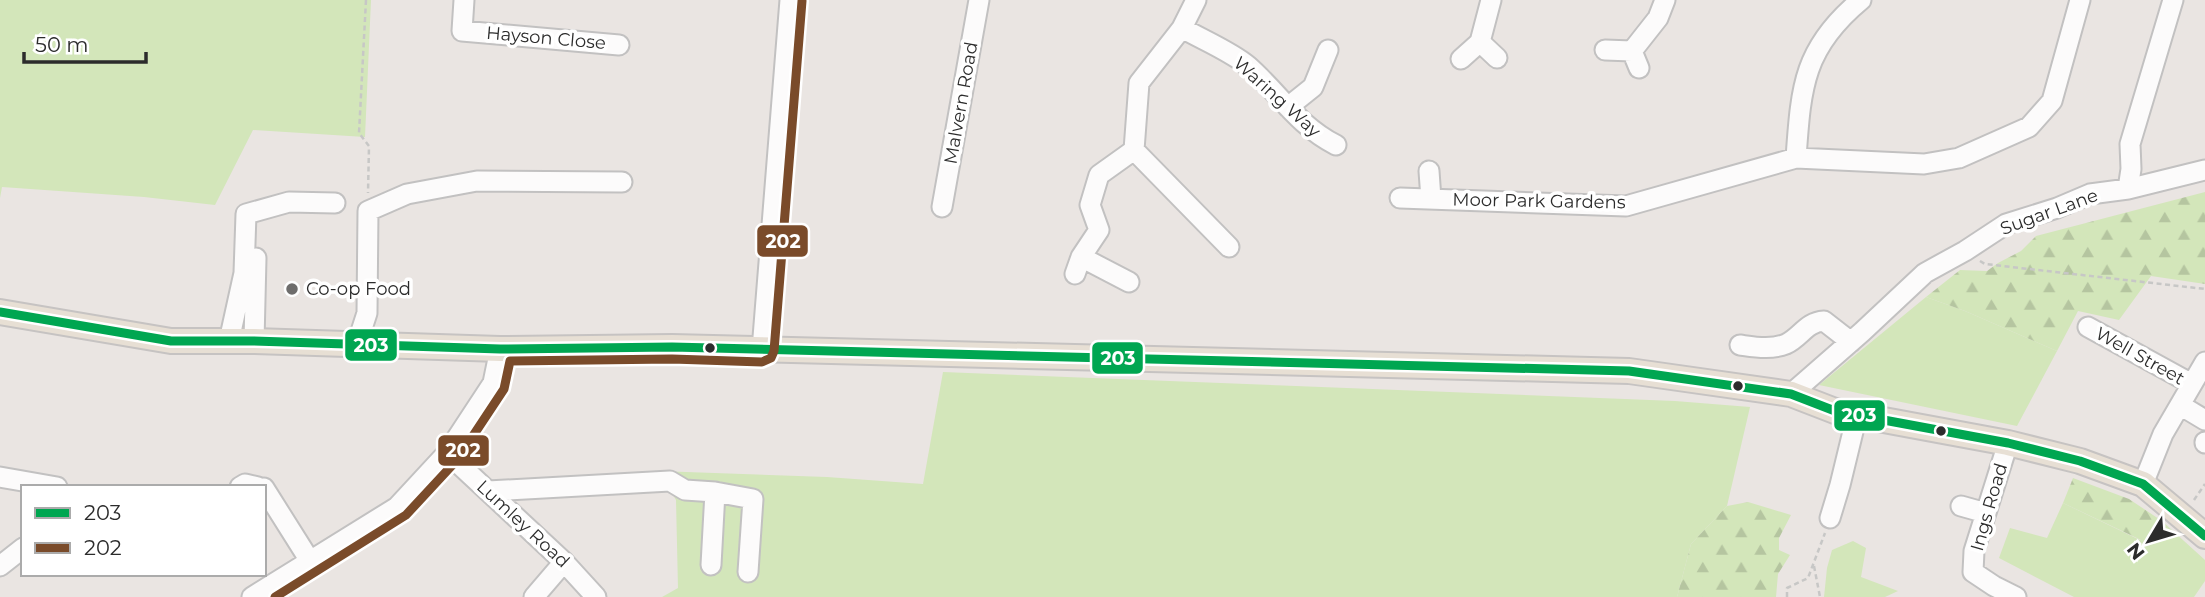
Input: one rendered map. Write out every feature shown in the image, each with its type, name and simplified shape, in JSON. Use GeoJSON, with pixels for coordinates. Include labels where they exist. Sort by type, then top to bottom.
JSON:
{"type":"FeatureCollection","features":[{"type":"Feature","properties":{"kind":"main road"},"geometry":{"type":"LineString","coordinates":[[0,312],[172,341],[500,349],[672,347],[1629,371],[1791,394],[1835,411],[2008,443],[2080,461],[2143,484],[2205,536]]}},
{"type":"Feature","properties":{"kind":"street","name":"Hayson Close"},"geometry":{"type":"LineString","coordinates":[[464,0],[463,31],[619,45]]}},
{"type":"Feature","properties":{"kind":"street"},"geometry":{"type":"LineString","coordinates":[[762,350],[790,0]]}},
{"type":"Feature","properties":{"kind":"street","name":"Malvern Road"},"geometry":{"type":"LineString","coordinates":[[942,207],[979,0]]}},
{"type":"Feature","properties":{"kind":"street"},"geometry":{"type":"LineString","coordinates":[[1196,0],[1182,28],[1139,83],[1134,150],[1229,247]]}},
{"type":"Feature","properties":{"kind":"street"},"geometry":{"type":"LineString","coordinates":[[1461,59],[1480,42],[1491,0]]}},
{"type":"Feature","properties":{"kind":"street"},"geometry":{"type":"LineString","coordinates":[[1605,50],[1635,59],[1665,0]]}},
{"type":"Feature","properties":{"kind":"street"},"geometry":{"type":"LineString","coordinates":[[1796,158],[1800,96],[1814,54],[1839,18],[1861,0]]}},
{"type":"Feature","properties":{"kind":"street","name":"Moor Park Gardens"},"geometry":{"type":"LineString","coordinates":[[1400,198],[1626,206],[1796,158],[1924,164],[1959,158],[2029,127],[2052,101],[2080,0]]}},
{"type":"Feature","properties":{"kind":"street"},"geometry":{"type":"LineString","coordinates":[[2128,189],[2131,169],[2130,144],[2173,0]]}},
{"type":"Feature","properties":{"kind":"street","name":"Waring Way"},"geometry":{"type":"LineString","coordinates":[[1182,28],[1246,64],[1303,124],[1336,145]]}},
{"type":"Feature","properties":{"kind":"street"},"geometry":{"type":"LineString","coordinates":[[1480,42],[1497,58]]}},
{"type":"Feature","properties":{"kind":"street"},"geometry":{"type":"LineString","coordinates":[[1288,107],[1313,87],[1328,50]]}},
{"type":"Feature","properties":{"kind":"street"},"geometry":{"type":"LineString","coordinates":[[1129,282],[1078,265],[1099,230],[1090,205],[1099,175],[1134,150]]}},
{"type":"Feature","properties":{"kind":"street","name":"Sugar Lane"},"geometry":{"type":"LineString","coordinates":[[1791,394],[1925,272],[1965,251],[2006,224],[2090,194],[2128,189],[2205,170]]}},
{"type":"Feature","properties":{"kind":"street"},"geometry":{"type":"LineString","coordinates":[[1429,171],[1431,199]]}},
{"type":"Feature","properties":{"kind":"street"},"geometry":{"type":"LineString","coordinates":[[357,345],[367,313],[368,211],[407,194],[477,181],[622,182]]}},
{"type":"Feature","properties":{"kind":"street"},"geometry":{"type":"LineString","coordinates":[[229,341],[243,273],[246,214],[289,202],[335,203]]}},
{"type":"Feature","properties":{"kind":"street"},"geometry":{"type":"LineString","coordinates":[[254,341],[257,250]]}},
{"type":"Feature","properties":{"kind":"street"},"geometry":{"type":"LineString","coordinates":[[1740,345],[1777,347],[1787,343],[1814,322],[1824,321],[1851,342]]}},
{"type":"Feature","properties":{"kind":"street","name":"Well Street"},"geometry":{"type":"LineString","coordinates":[[2088,327],[2192,384]]}},
{"type":"Feature","properties":{"kind":"street"},"geometry":{"type":"LineString","coordinates":[[252,597],[397,507],[447,453],[494,383],[500,349]]}},
{"type":"Feature","properties":{"kind":"street"},"geometry":{"type":"LineString","coordinates":[[2143,484],[2163,433],[2205,362]]}},
{"type":"Feature","properties":{"kind":"street"},"geometry":{"type":"LineString","coordinates":[[2180,405],[2205,420]]}},
{"type":"Feature","properties":{"kind":"street"},"geometry":{"type":"LineString","coordinates":[[1830,518],[1857,415]]}},
{"type":"Feature","properties":{"kind":"street","name":"Ings Road"},"geometry":{"type":"LineString","coordinates":[[2008,443],[1974,551],[1973,572],[2015,597]]}},
{"type":"Feature","properties":{"kind":"street","name":"Lumley Road"},"geometry":{"type":"LineString","coordinates":[[447,453],[564,562],[596,597]]}},
{"type":"Feature","properties":{"kind":"street"},"geometry":{"type":"LineString","coordinates":[[0,477],[43,485]]}},
{"type":"Feature","properties":{"kind":"street"},"geometry":{"type":"LineString","coordinates":[[488,491],[670,481],[685,490],[753,499],[748,572]]}},
{"type":"Feature","properties":{"kind":"street"},"geometry":{"type":"LineString","coordinates":[[266,491],[310,561]]}},
{"type":"Feature","properties":{"kind":"street"},"geometry":{"type":"LineString","coordinates":[[712,565],[715,492]]}},
{"type":"Feature","properties":{"kind":"street"},"geometry":{"type":"LineString","coordinates":[[1961,506],[1986,513]]}},
{"type":"Feature","properties":{"kind":"street"},"geometry":{"type":"LineString","coordinates":[[0,566],[21,550]]}},
{"type":"Feature","properties":{"kind":"street"},"geometry":{"type":"LineString","coordinates":[[534,597],[564,562]]}},
{"type":"Feature","properties":{"kind":"path"},"geometry":{"type":"LineString","coordinates":[[366,0],[359,133],[369,146],[368,211]]}},
{"type":"Feature","properties":{"kind":"path"},"geometry":{"type":"LineString","coordinates":[[1965,251],[1985,264],[2205,289]]}},
{"type":"Feature","properties":{"kind":"path"},"geometry":{"type":"LineString","coordinates":[[1787,597],[1787,588],[1808,578],[1830,518]]}},
{"type":"Feature","properties":{"kind":"path"},"geometry":{"type":"LineString","coordinates":[[1814,566],[1820,597]]}},
{"type":"Feature","properties":{"kind":"green space"},"geometry":{"type":"Polygon","coordinates":[[[0,0],[371,0],[365,137],[253,130],[215,205],[2,187],[0,198],[0,0]]]}},
{"type":"Feature","properties":{"kind":"green space"},"geometry":{"type":"Polygon","coordinates":[[[2205,192],[2205,284],[2151,276],[2119,320],[2078,311],[2057,351],[1926,297],[1960,270],[1987,271],[2021,251],[2036,236],[2205,192]]]}},
{"type":"Feature","properties":{"kind":"green space"},"geometry":{"type":"Polygon","coordinates":[[[1926,297],[2057,351],[2017,426],[1819,385],[1926,297]]]}},
{"type":"Feature","properties":{"kind":"green space"},"geometry":{"type":"Polygon","coordinates":[[[943,372],[1675,401],[1750,407],[1727,506],[1691,544],[1677,597],[662,597],[678,588],[676,500],[658,471],[827,477],[923,484],[943,372]]]}},
{"type":"Feature","properties":{"kind":"green space"},"geometry":{"type":"Polygon","coordinates":[[[2073,478],[2129,499],[2162,521],[2141,540],[2063,503],[2073,478]]]}},
{"type":"Feature","properties":{"kind":"green space"},"geometry":{"type":"Polygon","coordinates":[[[1748,502],[1791,515],[1779,538],[1779,550],[1790,555],[1778,574],[1776,597],[1677,597],[1691,544],[1727,506],[1748,502]]]}},
{"type":"Feature","properties":{"kind":"green space"},"geometry":{"type":"Polygon","coordinates":[[[2063,503],[2140,540],[2162,521],[2205,560],[2205,581],[2194,597],[2074,597],[1999,558],[2010,528],[2047,538],[2063,503]]]}},
{"type":"Feature","properties":{"kind":"green space"},"geometry":{"type":"Polygon","coordinates":[[[1853,541],[1866,548],[1861,577],[1898,591],[1885,597],[1824,597],[1832,550],[1853,541]]]}},
{"type":"Feature","properties":{"kind":"transit line","name":"202"},"geometry":{"type":"LineString","coordinates":[[275,597],[406,515],[457,460],[504,389],[510,361],[672,359],[762,362],[771,358],[774,351],[802,1]]}},
{"type":"Feature","properties":{"kind":"transit line","name":"203"},"geometry":{"type":"LineString","coordinates":[[0,312],[171,341],[500,349],[672,347],[1629,371],[1791,394],[1835,411],[2008,443],[2080,461],[2143,484],[2205,536]]}},
{"type":"Feature","properties":{"kind":"place","name":"Co-op Food"},"geometry":{"type":"Point","coordinates":[292,289]}}]}
